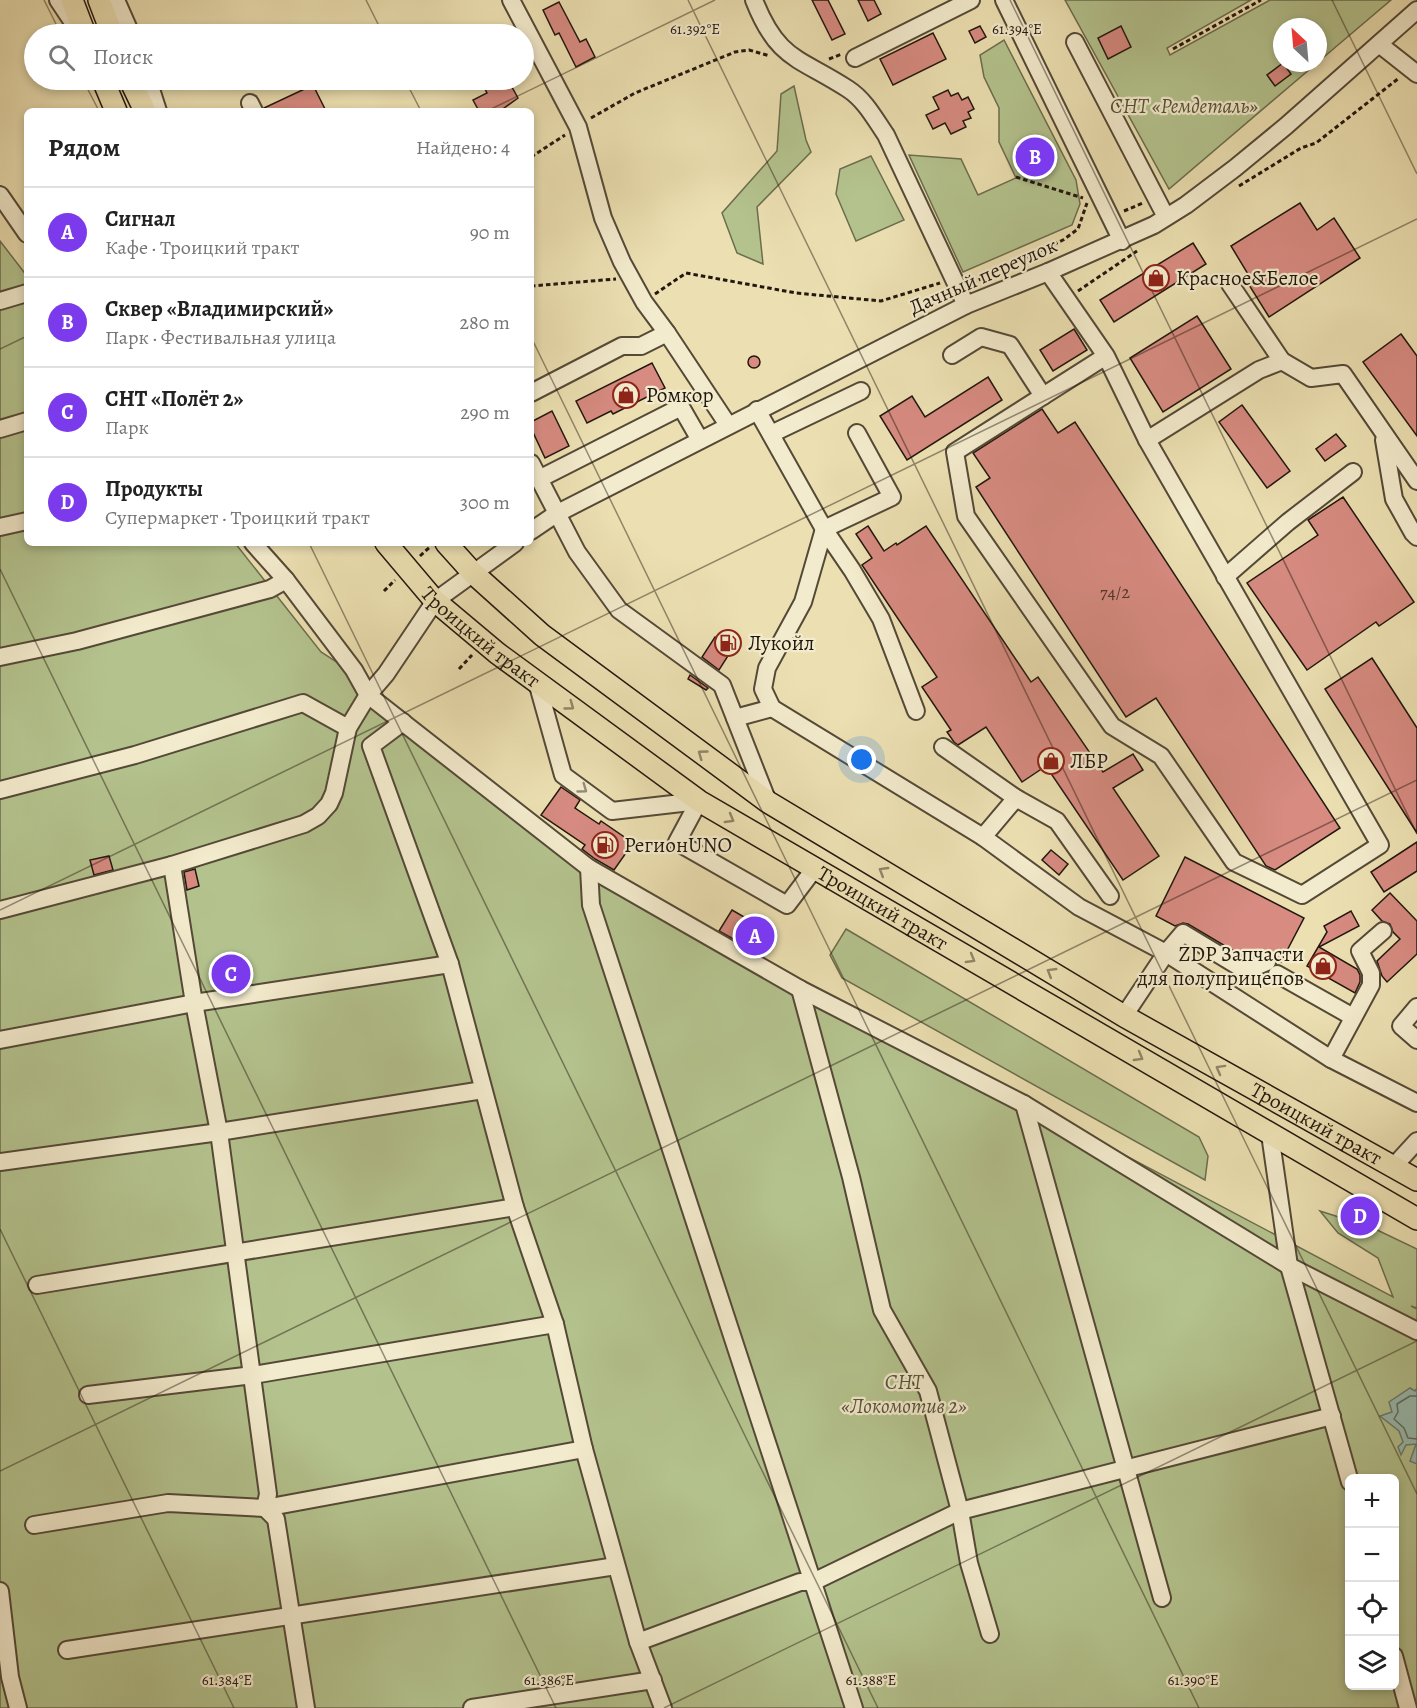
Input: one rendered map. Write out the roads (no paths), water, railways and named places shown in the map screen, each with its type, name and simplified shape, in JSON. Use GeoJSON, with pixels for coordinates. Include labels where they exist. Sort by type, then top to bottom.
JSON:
{"type":"FeatureCollection","features":[{"type":"Feature","properties":{"kind":"main road"},"geometry":{"type":"LineString","coordinates":[[72,0],[80,24]]}},
{"type":"Feature","properties":{"kind":"main road"},"geometry":{"type":"LineString","coordinates":[[99,0],[108,24]]}},
{"type":"Feature","properties":{"kind":"main road"},"geometry":{"type":"LineString","coordinates":[[107,90],[115,108]]}},
{"type":"Feature","properties":{"kind":"main road"},"geometry":{"type":"LineString","coordinates":[[135,90],[144,108]]}},
{"type":"Feature","properties":{"kind":"main road","name":"Троицкий тракт"},"geometry":{"type":"LineString","coordinates":[[389,546],[435,601],[497,653],[699,801],[1417,1219]]}},
{"type":"Feature","properties":{"kind":"main road","name":"Троицкий тракт"},"geometry":{"type":"LineString","coordinates":[[449,546],[473,573],[542,635],[768,802],[1124,1016],[1417,1180]]}},
{"type":"Feature","properties":{"kind":"street"},"geometry":{"type":"LineString","coordinates":[[58,0],[76,24]]}},
{"type":"Feature","properties":{"kind":"street"},"geometry":{"type":"LineString","coordinates":[[116,0],[127,24]]}},
{"type":"Feature","properties":{"kind":"street"},"geometry":{"type":"LineString","coordinates":[[511,0],[524,24]]}},
{"type":"Feature","properties":{"kind":"street"},"geometry":{"type":"LineString","coordinates":[[754,0],[774,40],[790,56],[850,90],[869,109],[886,135],[966,304]]}},
{"type":"Feature","properties":{"kind":"street"},"geometry":{"type":"LineString","coordinates":[[849,56],[971,0]]}},
{"type":"Feature","properties":{"kind":"street"},"geometry":{"type":"LineString","coordinates":[[1004,0],[1122,241]]}},
{"type":"Feature","properties":{"kind":"street","name":"Дачный переулок"},"geometry":{"type":"LineString","coordinates":[[534,523],[556,514],[966,304],[1048,273],[1122,241],[1166,218],[1235,168],[1417,9]]}},
{"type":"Feature","properties":{"kind":"street"},"geometry":{"type":"LineString","coordinates":[[1075,42],[1166,218]]}},
{"type":"Feature","properties":{"kind":"street"},"geometry":{"type":"LineString","coordinates":[[534,44],[578,127],[603,218],[630,278],[728,425]]}},
{"type":"Feature","properties":{"kind":"street"},"geometry":{"type":"LineString","coordinates":[[1379,44],[1417,74]]}},
{"type":"Feature","properties":{"kind":"street"},"geometry":{"type":"LineString","coordinates":[[151,90],[157,108]]}},
{"type":"Feature","properties":{"kind":"street"},"geometry":{"type":"LineString","coordinates":[[0,195],[24,230]]}},
{"type":"Feature","properties":{"kind":"street"},"geometry":{"type":"LineString","coordinates":[[1048,273],[1106,356],[1148,440],[1380,844],[1302,895],[1234,862],[1161,756],[1112,726],[966,516],[955,452],[1106,356]]}},
{"type":"Feature","properties":{"kind":"street"},"geometry":{"type":"LineString","coordinates":[[1230,284],[1282,361],[1311,378],[1343,374],[1417,481]]}},
{"type":"Feature","properties":{"kind":"street"},"geometry":{"type":"LineString","coordinates":[[0,301],[24,294]]}},
{"type":"Feature","properties":{"kind":"street"},"geometry":{"type":"LineString","coordinates":[[534,391],[622,346],[641,346],[667,333]]}},
{"type":"Feature","properties":{"kind":"street"},"geometry":{"type":"LineString","coordinates":[[952,355],[981,337],[1010,345],[1043,396]]}},
{"type":"Feature","properties":{"kind":"street"},"geometry":{"type":"LineString","coordinates":[[1148,440],[1259,370],[1282,361]]}},
{"type":"Feature","properties":{"kind":"street"},"geometry":{"type":"LineString","coordinates":[[771,434],[861,390]]}},
{"type":"Feature","properties":{"kind":"street"},"geometry":{"type":"LineString","coordinates":[[539,479],[681,407],[700,440]]}},
{"type":"Feature","properties":{"kind":"street"},"geometry":{"type":"LineString","coordinates":[[757,410],[824,529],[881,619],[916,711]]}},
{"type":"Feature","properties":{"kind":"street"},"geometry":{"type":"LineString","coordinates":[[0,429],[24,422]]}},
{"type":"Feature","properties":{"kind":"street"},"geometry":{"type":"LineString","coordinates":[[857,433],[892,497],[824,529],[803,602],[767,668],[763,689],[772,708],[983,837],[1079,907],[1166,953],[1331,1059],[1417,1103]]}},
{"type":"Feature","properties":{"kind":"street"},"geometry":{"type":"LineString","coordinates":[[1383,434],[1394,499],[1417,537]]}},
{"type":"Feature","properties":{"kind":"street"},"geometry":{"type":"LineString","coordinates":[[534,470],[577,552],[619,610],[722,685],[768,802]]}},
{"type":"Feature","properties":{"kind":"street"},"geometry":{"type":"LineString","coordinates":[[1225,577],[1288,522],[1353,472]]}},
{"type":"Feature","properties":{"kind":"street"},"geometry":{"type":"LineString","coordinates":[[0,527],[24,522]]}},
{"type":"Feature","properties":{"kind":"street"},"geometry":{"type":"LineString","coordinates":[[256,546],[286,580],[354,670],[368,695],[589,868],[800,989],[1024,1104],[1289,1266],[1417,1331]]}},
{"type":"Feature","properties":{"kind":"street"},"geometry":{"type":"LineString","coordinates":[[0,910],[172,865],[304,824],[318,816],[329,804],[334,793],[348,729],[368,695],[386,674],[435,601],[511,546]]}},
{"type":"Feature","properties":{"kind":"street"},"geometry":{"type":"LineString","coordinates":[[0,657],[88,638],[270,589],[286,580]]}},
{"type":"Feature","properties":{"kind":"street"},"geometry":{"type":"LineString","coordinates":[[537,682],[563,775],[571,781],[612,811],[699,801]]}},
{"type":"Feature","properties":{"kind":"street"},"geometry":{"type":"LineString","coordinates":[[0,790],[135,755],[303,703],[348,729]]}},
{"type":"Feature","properties":{"kind":"street"},"geometry":{"type":"LineString","coordinates":[[735,718],[772,708]]}},
{"type":"Feature","properties":{"kind":"street"},"geometry":{"type":"LineString","coordinates":[[403,722],[371,746],[450,964],[514,1207],[555,1324],[584,1449],[616,1566],[638,1642],[663,1708]]}},
{"type":"Feature","properties":{"kind":"street"},"geometry":{"type":"LineString","coordinates":[[943,747],[1016,798],[1057,821],[1110,896]]}},
{"type":"Feature","properties":{"kind":"street"},"geometry":{"type":"LineString","coordinates":[[983,837],[1016,798]]}},
{"type":"Feature","properties":{"kind":"street"},"geometry":{"type":"LineString","coordinates":[[699,801],[677,842],[787,905],[815,868]]}},
{"type":"Feature","properties":{"kind":"street"},"geometry":{"type":"LineString","coordinates":[[172,865],[194,1003],[219,1132],[268,1494],[265,1508]]}},
{"type":"Feature","properties":{"kind":"street"},"geometry":{"type":"LineString","coordinates":[[589,868],[591,905],[854,1708]]}},
{"type":"Feature","properties":{"kind":"street"},"geometry":{"type":"LineString","coordinates":[[1331,1059],[1371,985],[1371,973],[1360,951],[1383,931]]}},
{"type":"Feature","properties":{"kind":"street"},"geometry":{"type":"LineString","coordinates":[[1124,1016],[1166,953],[1183,933],[1246,971],[1272,968],[1353,1017]]}},
{"type":"Feature","properties":{"kind":"street"},"geometry":{"type":"LineString","coordinates":[[0,1040],[194,1003],[450,964]]}},
{"type":"Feature","properties":{"kind":"street"},"geometry":{"type":"LineString","coordinates":[[800,989],[851,1177],[882,1310],[928,1391],[960,1511],[969,1563],[990,1634]]}},
{"type":"Feature","properties":{"kind":"street"},"geometry":{"type":"LineString","coordinates":[[1417,1007],[1401,1026],[1417,1040]]}},
{"type":"Feature","properties":{"kind":"street"},"geometry":{"type":"LineString","coordinates":[[0,1162],[219,1132],[483,1090]]}},
{"type":"Feature","properties":{"kind":"street"},"geometry":{"type":"LineString","coordinates":[[1024,1104],[1162,1598]]}},
{"type":"Feature","properties":{"kind":"street"},"geometry":{"type":"LineString","coordinates":[[1270,1134],[1289,1266],[1348,1474]]}},
{"type":"Feature","properties":{"kind":"street"},"geometry":{"type":"LineString","coordinates":[[1394,1167],[1417,1141]]}},
{"type":"Feature","properties":{"kind":"street"},"geometry":{"type":"LineString","coordinates":[[37,1285],[514,1207]]}},
{"type":"Feature","properties":{"kind":"street"},"geometry":{"type":"LineString","coordinates":[[88,1395],[253,1375],[555,1324]]}},
{"type":"Feature","properties":{"kind":"street"},"geometry":{"type":"LineString","coordinates":[[638,1642],[800,1582],[813,1582],[960,1511],[1332,1416]]}},
{"type":"Feature","properties":{"kind":"street"},"geometry":{"type":"LineString","coordinates":[[34,1525],[168,1503],[265,1508],[584,1449]]}},
{"type":"Feature","properties":{"kind":"street"},"geometry":{"type":"LineString","coordinates":[[265,1508],[276,1519],[306,1708]]}},
{"type":"Feature","properties":{"kind":"street"},"geometry":{"type":"LineString","coordinates":[[67,1650],[616,1566]]}},
{"type":"Feature","properties":{"kind":"street"},"geometry":{"type":"LineString","coordinates":[[0,1591],[10,1677],[18,1708]]}},
{"type":"Feature","properties":{"kind":"street"},"geometry":{"type":"LineString","coordinates":[[1399,1672],[1408,1708]]}},
{"type":"Feature","properties":{"kind":"street"},"geometry":{"type":"LineString","coordinates":[[472,1708],[653,1680]]}},
{"type":"Feature","properties":{"kind":"water"},"geometry":{"type":"Polygon","coordinates":[[[1410,1388],[1415,1391],[1417,1388],[1417,1464],[1410,1461],[1416,1444],[1406,1445],[1401,1455],[1398,1447],[1403,1442],[1399,1431],[1380,1416],[1392,1412],[1389,1402],[1410,1388]]]}},
{"type":"Feature","properties":{"kind":"place","name":"Сквер «Владимирский»"},"geometry":{"type":"Point","coordinates":[1035,157]}},
{"type":"Feature","properties":{"kind":"place","name":"Красное&Белое"},"geometry":{"type":"Point","coordinates":[1156,278]}},
{"type":"Feature","properties":{"kind":"place","name":"Ромкор"},"geometry":{"type":"Point","coordinates":[626,395]}},
{"type":"Feature","properties":{"kind":"place","name":"Лукойл"},"geometry":{"type":"Point","coordinates":[728,643]}},
{"type":"Feature","properties":{"kind":"place","name":"ЛБР"},"geometry":{"type":"Point","coordinates":[1051,761]}},
{"type":"Feature","properties":{"kind":"place","name":"РегионUNO"},"geometry":{"type":"Point","coordinates":[605,845]}},
{"type":"Feature","properties":{"kind":"place","name":"Сигнал"},"geometry":{"type":"Point","coordinates":[755,936]}},
{"type":"Feature","properties":{"kind":"place","name":"ZDP Запчасти для полуприцепов"},"geometry":{"type":"Point","coordinates":[1323,966]}},
{"type":"Feature","properties":{"kind":"place","name":"СНТ «Полёт 2»"},"geometry":{"type":"Point","coordinates":[231,974]}},
{"type":"Feature","properties":{"kind":"place","name":"Продукты"},"geometry":{"type":"Point","coordinates":[1360,1216]}},
{"type":"Feature","properties":{"kind":"park label","name":"СНТ «Ремдеталь»"},"geometry":{"type":"Point","coordinates":[1184,106]}},
{"type":"Feature","properties":{"kind":"park label","name":"СНТ «Локомотив 2»"},"geometry":{"type":"Point","coordinates":[904,1394]}}]}
